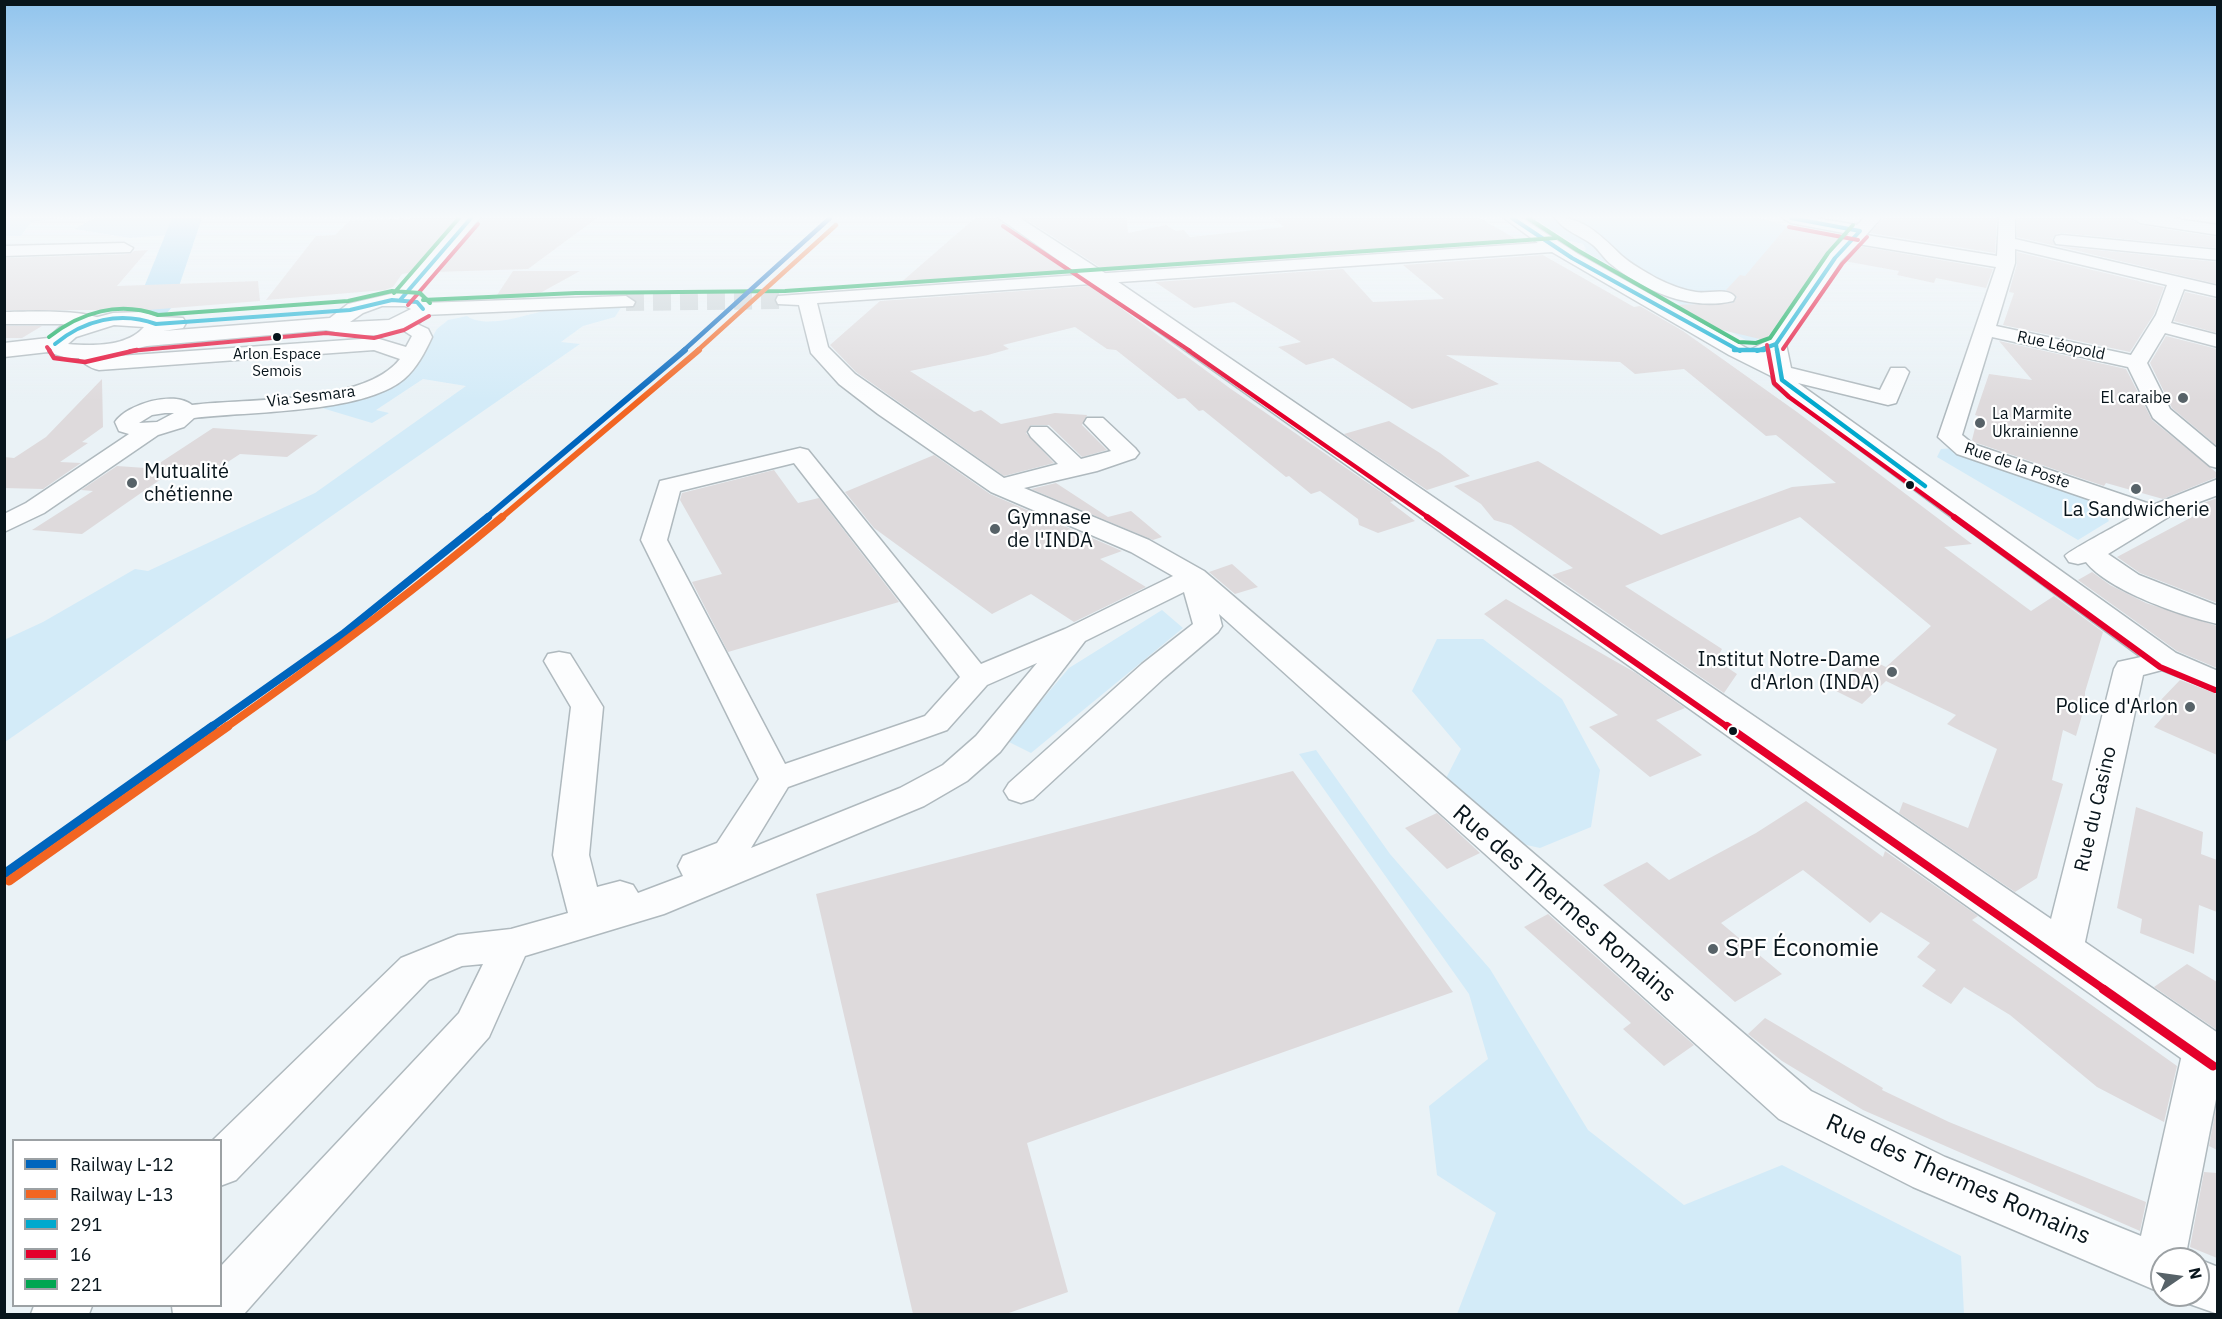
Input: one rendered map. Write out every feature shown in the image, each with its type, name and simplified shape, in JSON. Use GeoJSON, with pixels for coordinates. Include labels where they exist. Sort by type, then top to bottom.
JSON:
{"type":"FeatureCollection","features":[{"type":"Feature","properties":{"kind":"main road"},"geometry":{"type":"LineString","coordinates":[[401,299],[418,280]]}},
{"type":"Feature","properties":{"kind":"main road"},"geometry":{"type":"LineString","coordinates":[[1102,280],[2211,1055]]}},
{"type":"Feature","properties":{"kind":"main road"},"geometry":{"type":"LineString","coordinates":[[4,350],[55,344],[68,332],[96,323],[142,318],[156,324],[345,317],[366,329],[402,323],[423,309],[417,302],[401,299],[374,302],[345,317],[140,340],[85,353],[57,349],[55,344]]}},
{"type":"Feature","properties":{"kind":"main road"},"geometry":{"type":"LineString","coordinates":[[140,340],[150,334],[156,324]]}},
{"type":"Feature","properties":{"kind":"street","name":"Rue des Thermes Romains"},"geometry":{"type":"LineString","coordinates":[[1093,280],[796,300],[818,349],[847,379],[886,410],[1000,487],[1140,546],[1194,577],[1795,1105],[1929,1172],[2150,1263]]}},
{"type":"Feature","properties":{"kind":"street"},"geometry":{"type":"LineString","coordinates":[[1613,280],[1736,351],[1778,358],[1888,398],[1892,371]]}},
{"type":"Feature","properties":{"kind":"street"},"geometry":{"type":"LineString","coordinates":[[1649,280],[1662,287],[1698,298],[1714,300],[1726,297]]}},
{"type":"Feature","properties":{"kind":"street"},"geometry":{"type":"LineString","coordinates":[[1827,280],[1778,358],[1782,381],[2165,660],[2217,682]]}},
{"type":"Feature","properties":{"kind":"street","name":"Rue de la Poste"},"geometry":{"type":"LineString","coordinates":[[2001,280],[1950,430],[1952,440],[1965,449],[2156,514]]}},
{"type":"Feature","properties":{"kind":"street"},"geometry":{"type":"LineString","coordinates":[[2139,280],[2173,292],[2217,292]]}},
{"type":"Feature","properties":{"kind":"street"},"geometry":{"type":"LineString","coordinates":[[2173,292],[2160,326],[2141,353],[2137,363],[2150,394],[2162,413],[2217,460]]}},
{"type":"Feature","properties":{"kind":"street"},"geometry":{"type":"LineString","coordinates":[[423,309],[626,302]]}},
{"type":"Feature","properties":{"kind":"street"},"geometry":{"type":"LineString","coordinates":[[4,318],[62,318],[96,323]]}},
{"type":"Feature","properties":{"kind":"street"},"geometry":{"type":"LineString","coordinates":[[85,353],[99,364],[376,344],[412,356],[422,337],[421,333],[402,323]]}},
{"type":"Feature","properties":{"kind":"street"},"geometry":{"type":"LineString","coordinates":[[2160,326],[2217,341]]}},
{"type":"Feature","properties":{"kind":"street","name":"Rue Léopold"},"geometry":{"type":"LineString","coordinates":[[1984,329],[2137,363]]}},
{"type":"Feature","properties":{"kind":"street","name":"Via Sesmara"},"geometry":{"type":"LineString","coordinates":[[142,429],[176,422],[187,412],[334,397],[368,390],[392,378],[412,356]]}},
{"type":"Feature","properties":{"kind":"street"},"geometry":{"type":"LineString","coordinates":[[1000,487],[1076,467],[1089,466],[1126,453],[1095,423]]}},
{"type":"Feature","properties":{"kind":"street"},"geometry":{"type":"LineString","coordinates":[[4,519],[142,429]]}},
{"type":"Feature","properties":{"kind":"street"},"geometry":{"type":"LineString","coordinates":[[4,524],[35,508],[142,429]]}},
{"type":"Feature","properties":{"kind":"street"},"geometry":{"type":"LineString","coordinates":[[1039,432],[1076,467]]}},
{"type":"Feature","properties":{"kind":"street"},"geometry":{"type":"LineString","coordinates":[[776,779],[654,540],[669,486],[800,455],[976,678]]}},
{"type":"Feature","properties":{"kind":"street"},"geometry":{"type":"LineString","coordinates":[[2217,486],[2195,493],[2085,554],[2113,573],[2217,616]]}},
{"type":"Feature","properties":{"kind":"street"},"geometry":{"type":"LineString","coordinates":[[559,661],[587,707],[571,855],[583,906],[646,887],[730,852],[776,779],[936,723],[976,678],[1075,635],[1194,577],[1211,629],[1153,671],[1021,791]]}},
{"type":"Feature","properties":{"kind":"street"},"geometry":{"type":"LineString","coordinates":[[222,1163],[415,969],[458,951],[511,945],[651,904],[912,797],[956,773],[988,744],[1075,635]]}},
{"type":"Feature","properties":{"kind":"street","name":"Rue du Casino"},"geometry":{"type":"LineString","coordinates":[[2063,951],[2129,669],[2165,660]]}},
{"type":"Feature","properties":{"kind":"street"},"geometry":{"type":"LineString","coordinates":[[222,1303],[474,1025],[511,945]]}},
{"type":"Feature","properties":{"kind":"street"},"geometry":{"type":"LineString","coordinates":[[2178,1247],[2211,1055]]}},
{"type":"Feature","properties":{"kind":"shaded area"},"geometry":{"type":"Polygon","coordinates":[[[1636,280],[1807,280],[1797,297],[1753,344],[1636,280]]]}},
{"type":"Feature","properties":{"kind":"shaded area"},"geometry":{"type":"Polygon","coordinates":[[[622,306],[615,317],[583,326],[561,342],[580,344],[5,742],[4,640],[43,622],[135,569],[148,571],[315,493],[466,386],[423,379],[376,410],[389,413],[372,423],[312,405],[414,368],[437,329],[448,320],[467,316],[476,320],[499,321],[561,307],[622,306]]]}},
{"type":"Feature","properties":{"kind":"shaded area"},"geometry":{"type":"Polygon","coordinates":[[[1955,448],[2090,494],[2109,521],[2078,540],[1937,457],[1941,449],[1955,448]]]}},
{"type":"Feature","properties":{"kind":"shaded area"},"geometry":{"type":"Polygon","coordinates":[[[1162,610],[1183,628],[1031,753],[1007,741],[1069,668],[1162,610]]]}},
{"type":"Feature","properties":{"kind":"shaded area"},"geometry":{"type":"Polygon","coordinates":[[[1437,639],[1483,639],[1562,699],[1600,770],[1591,827],[1540,848],[1509,841],[1442,786],[1461,749],[1412,691],[1437,639]]]}},
{"type":"Feature","properties":{"kind":"shaded area"},"geometry":{"type":"Polygon","coordinates":[[[1316,750],[1390,854],[1490,969],[1588,1130],[1684,1205],[1782,1165],[1961,1256],[1964,1314],[1457,1314],[1496,1213],[1437,1175],[1429,1106],[1488,1059],[1469,994],[1299,754],[1316,750]]]}},
{"type":"Feature","properties":{"kind":"building"},"geometry":{"type":"Polygon","coordinates":[[[4,280],[123,280],[117,286],[258,281],[260,301],[148,310],[4,310],[4,280]]]}},
{"type":"Feature","properties":{"kind":"building"},"geometry":{"type":"Polygon","coordinates":[[[282,280],[398,280],[393,287],[385,290],[266,300],[282,280]]]}},
{"type":"Feature","properties":{"kind":"building"},"geometry":{"type":"Polygon","coordinates":[[[507,280],[565,280],[533,297],[495,298],[507,280]]]}},
{"type":"Feature","properties":{"kind":"building"},"geometry":{"type":"Polygon","coordinates":[[[904,280],[977,280],[898,285],[904,280]]]}},
{"type":"Feature","properties":{"kind":"building"},"geometry":{"type":"Polygon","coordinates":[[[1190,280],[1353,280],[1373,302],[1444,299],[1421,280],[1586,280],[1634,307],[1640,306],[1683,331],[1797,412],[1972,544],[1944,547],[2031,611],[2054,596],[2103,632],[2085,692],[2085,705],[2076,736],[2063,730],[2052,780],[2063,784],[2037,878],[2015,892],[1899,813],[1903,802],[1968,828],[1997,749],[1947,724],[1956,715],[1886,681],[1862,704],[1832,689],[1867,658],[1886,667],[1931,626],[1800,517],[1625,586],[1722,649],[1716,660],[1737,674],[1724,693],[1552,575],[1573,568],[1511,525],[1494,520],[1481,504],[1454,486],[1538,461],[1661,535],[1792,487],[1836,483],[1776,435],[1766,436],[1684,369],[1635,374],[1620,362],[1446,355],[1499,384],[1412,409],[1333,358],[1306,365],[1278,347],[1301,342],[1234,302],[1194,308],[1155,282],[1190,280]]]}},
{"type":"Feature","properties":{"kind":"building"},"geometry":{"type":"Polygon","coordinates":[[[1736,280],[1808,280],[1764,340],[1718,329],[1673,305],[1733,303],[1737,297],[1726,290],[1736,280]]]}},
{"type":"Feature","properties":{"kind":"building"},"geometry":{"type":"Polygon","coordinates":[[[1918,280],[1935,280],[1934,283],[1918,280]]]}},
{"type":"Feature","properties":{"kind":"building"},"geometry":{"type":"Polygon","coordinates":[[[1944,280],[1989,280],[1986,288],[1944,280]]]}},
{"type":"Feature","properties":{"kind":"building"},"geometry":{"type":"Polygon","coordinates":[[[2013,280],[2133,280],[2164,287],[2154,314],[2130,352],[2003,325],[2014,293],[2009,292],[2013,280]]]}},
{"type":"Feature","properties":{"kind":"building"},"geometry":{"type":"Polygon","coordinates":[[[2198,280],[2217,280],[2217,284],[2198,280]]]}},
{"type":"Feature","properties":{"kind":"building"},"geometry":{"type":"Polygon","coordinates":[[[1091,286],[1231,389],[1394,501],[1390,502],[1415,521],[1378,533],[1359,525],[1358,519],[1320,491],[1311,494],[1289,476],[1286,477],[1203,410],[1199,411],[1185,398],[1178,399],[1116,350],[1107,349],[1075,327],[1003,345],[1009,349],[988,355],[910,371],[974,412],[981,410],[1001,424],[1055,413],[1087,415],[1082,425],[1107,450],[1082,457],[1049,425],[1031,425],[1026,433],[1054,463],[1004,476],[856,372],[830,345],[880,301],[1091,286]]]}},
{"type":"Feature","properties":{"kind":"building"},"geometry":{"type":"Polygon","coordinates":[[[2185,292],[2217,299],[2217,333],[2174,321],[2185,292]]]}},
{"type":"Feature","properties":{"kind":"building"},"geometry":{"type":"Polygon","coordinates":[[[4,326],[42,326],[22,338],[4,338],[4,326]]]}},
{"type":"Feature","properties":{"kind":"building"},"geometry":{"type":"Polygon","coordinates":[[[2166,336],[2217,349],[2217,446],[2172,408],[2150,363],[2166,336]]]}},
{"type":"Feature","properties":{"kind":"building"},"geometry":{"type":"Polygon","coordinates":[[[1999,341],[2126,369],[2152,420],[2217,473],[2217,477],[2163,499],[2106,483],[2104,486],[1974,442],[1972,440],[1978,416],[1975,415],[1989,374],[2032,380],[1999,341]]]}},
{"type":"Feature","properties":{"kind":"building"},"geometry":{"type":"Polygon","coordinates":[[[102,379],[103,427],[82,442],[88,443],[60,462],[81,463],[43,489],[4,488],[4,457],[14,458],[46,437],[102,379]]]}},
{"type":"Feature","properties":{"kind":"building"},"geometry":{"type":"Polygon","coordinates":[[[1389,421],[1440,453],[1470,476],[1427,490],[1344,434],[1389,421]]]}},
{"type":"Feature","properties":{"kind":"building","name":"Mutualité chétienne"},"geometry":{"type":"Polygon","coordinates":[[[213,428],[318,435],[287,457],[240,454],[211,473],[152,468],[213,428]]]}},
{"type":"Feature","properties":{"kind":"building","name":"Gymnase de l'INDA"},"geometry":{"type":"Polygon","coordinates":[[[934,455],[990,494],[1122,551],[1100,559],[1146,587],[1074,622],[1031,594],[992,614],[874,528],[845,492],[934,455]]]}},
{"type":"Feature","properties":{"kind":"building","name":"Mutualité chétienne"},"geometry":{"type":"Polygon","coordinates":[[[117,466],[174,470],[82,534],[32,530],[93,491],[81,490],[117,466]]]}},
{"type":"Feature","properties":{"kind":"building"},"geometry":{"type":"Polygon","coordinates":[[[774,470],[798,503],[819,498],[899,602],[728,652],[692,582],[722,574],[680,500],[682,493],[774,470]]]}},
{"type":"Feature","properties":{"kind":"building"},"geometry":{"type":"Polygon","coordinates":[[[1056,483],[1108,517],[1131,511],[1162,537],[1153,540],[1031,489],[1056,483]]]}},
{"type":"Feature","properties":{"kind":"building"},"geometry":{"type":"Polygon","coordinates":[[[2217,498],[2217,603],[2140,573],[2117,557],[2205,510],[2193,507],[2217,498]]]}},
{"type":"Feature","properties":{"kind":"building"},"geometry":{"type":"Polygon","coordinates":[[[1232,564],[1258,587],[1235,594],[1209,572],[1232,564]]]}},
{"type":"Feature","properties":{"kind":"building"},"geometry":{"type":"Polygon","coordinates":[[[2092,572],[2110,585],[2146,603],[2217,626],[2217,668],[2177,651],[2078,580],[2092,572]]]}},
{"type":"Feature","properties":{"kind":"building"},"geometry":{"type":"Polygon","coordinates":[[[1506,599],[1636,673],[1685,708],[1656,720],[1702,755],[1650,777],[1589,727],[1618,715],[1484,614],[1506,599]]]}},
{"type":"Feature","properties":{"kind":"building"},"geometry":{"type":"Polygon","coordinates":[[[2180,680],[2217,694],[2217,755],[2154,727],[2169,710],[2157,704],[2180,680]]]}},
{"type":"Feature","properties":{"kind":"building"},"geometry":{"type":"Polygon","coordinates":[[[1293,771],[1453,992],[1027,1143],[1068,1292],[1006,1314],[913,1314],[816,894],[1293,771]]]}},
{"type":"Feature","properties":{"kind":"building"},"geometry":{"type":"Polygon","coordinates":[[[1806,801],[1883,857],[1885,851],[1978,916],[1972,920],[2177,1066],[2164,1122],[2097,1087],[2010,1015],[1964,987],[1951,1004],[1922,986],[1936,970],[1917,957],[1930,943],[1881,912],[1870,923],[1803,870],[1721,923],[1782,974],[1735,1002],[1603,885],[1647,862],[1669,880],[1756,833],[1806,801]]]}},
{"type":"Feature","properties":{"kind":"building"},"geometry":{"type":"Polygon","coordinates":[[[2136,807],[2203,832],[2201,854],[2217,860],[2217,912],[2199,905],[2194,954],[2140,933],[2142,919],[2117,908],[2136,807]]]}},
{"type":"Feature","properties":{"kind":"building"},"geometry":{"type":"Polygon","coordinates":[[[1437,813],[1480,853],[1447,869],[1405,828],[1437,813]]]}},
{"type":"Feature","properties":{"kind":"building"},"geometry":{"type":"Polygon","coordinates":[[[1548,914],[1694,1045],[1664,1066],[1623,1029],[1631,1023],[1524,927],[1548,914]]]}},
{"type":"Feature","properties":{"kind":"building"},"geometry":{"type":"Polygon","coordinates":[[[2187,964],[2217,982],[2217,1030],[2154,987],[2187,964]]]}},
{"type":"Feature","properties":{"kind":"building"},"geometry":{"type":"Polygon","coordinates":[[[1765,1018],[1883,1088],[1882,1090],[1949,1122],[2146,1202],[2140,1231],[1863,1110],[1782,1061],[1748,1034],[1765,1018]]]}},
{"type":"Feature","properties":{"kind":"building"},"geometry":{"type":"Polygon","coordinates":[[[2217,1103],[2217,1150],[2209,1146],[2217,1103]]]}},
{"type":"Feature","properties":{"kind":"building"},"geometry":{"type":"Polygon","coordinates":[[[2204,1172],[2217,1173],[2217,1258],[2210,1255],[2210,1247],[2190,1247],[2204,1172]]]}},
{"type":"Feature","properties":{"kind":"waterway"},"geometry":{"type":"LineString","coordinates":[[154,307],[164,280]]}},
{"type":"Feature","properties":{"kind":"tunnel"},"geometry":{"type":"LineString","coordinates":[[626,302],[785,300]]}},
{"type":"Feature","properties":{"kind":"rail line","name":"L-12"},"geometry":{"type":"LineString","coordinates":[[4,874],[343,634],[435,562],[687,348],[762,280]]}},
{"type":"Feature","properties":{"kind":"rail line","name":"L-13"},"geometry":{"type":"LineString","coordinates":[[9,881],[348,641],[441,569],[693,355],[776,280]]}},
{"type":"Feature","properties":{"kind":"transit line","name":"221"},"geometry":{"type":"LineString","coordinates":[[394,293],[406,280]]}},
{"type":"Feature","properties":{"kind":"transit line","name":"291"},"geometry":{"type":"LineString","coordinates":[[401,299],[418,280]]}},
{"type":"Feature","properties":{"kind":"transit line","name":"16"},"geometry":{"type":"LineString","coordinates":[[408,305],[430,280]]}},
{"type":"Feature","properties":{"kind":"transit line","name":"221"},"geometry":{"type":"LineString","coordinates":[[423,300],[576,293],[785,291],[952,280]]}},
{"type":"Feature","properties":{"kind":"transit line","name":"16"},"geometry":{"type":"LineString","coordinates":[[1086,280],[2213,1066]]}},
{"type":"Feature","properties":{"kind":"transit line","name":"291"},"geometry":{"type":"LineString","coordinates":[[1610,280],[1736,351],[1747,352],[1762,351],[1776,344],[1820,280]]}},
{"type":"Feature","properties":{"kind":"transit line","name":"221"},"geometry":{"type":"LineString","coordinates":[[1629,280],[1739,342],[1756,343],[1770,338],[1810,280]]}},
{"type":"Feature","properties":{"kind":"transit line","name":"16"},"geometry":{"type":"LineString","coordinates":[[1783,349],[1831,280]]}},
{"type":"Feature","properties":{"kind":"transit line","name":"221"},"geometry":{"type":"LineString","coordinates":[[49,337],[72,321],[86,315],[116,309],[131,308],[158,315],[348,301],[392,291],[420,293],[430,303]]}},
{"type":"Feature","properties":{"kind":"transit line","name":"291"},"geometry":{"type":"LineString","coordinates":[[55,344],[77,329],[117,318],[131,318],[156,324],[350,310],[392,300],[417,302],[423,309]]}},
{"type":"Feature","properties":{"kind":"transit line","name":"16"},"geometry":{"type":"LineString","coordinates":[[47,347],[54,358],[85,362],[141,349],[326,333],[354,338],[374,338],[404,330],[429,316]]}},
{"type":"Feature","properties":{"kind":"transit line","name":"291"},"geometry":{"type":"LineString","coordinates":[[1776,344],[1782,380],[1925,486]]}},
{"type":"Feature","properties":{"kind":"transit line","name":"16"},"geometry":{"type":"LineString","coordinates":[[1767,345],[1774,383],[1789,397],[2160,667],[2215,690]]}},
{"type":"Feature","properties":{"kind":"place","name":"Arlon Espace Semois"},"geometry":{"type":"Point","coordinates":[277,337]}},
{"type":"Feature","properties":{"kind":"place","name":"El caraibe"},"geometry":{"type":"Point","coordinates":[2183,398]}},
{"type":"Feature","properties":{"kind":"place","name":"La Marmite Ukrainienne"},"geometry":{"type":"Point","coordinates":[1980,423]}},
{"type":"Feature","properties":{"kind":"place","name":"Mutualité chétienne"},"geometry":{"type":"Point","coordinates":[132,483]}},
{"type":"Feature","properties":{"kind":"place","name":"La Sandwicherie"},"geometry":{"type":"Point","coordinates":[2136,489]}},
{"type":"Feature","properties":{"kind":"place","name":"Gymnase de l'INDA"},"geometry":{"type":"Point","coordinates":[995,529]}},
{"type":"Feature","properties":{"kind":"place","name":"Institut Notre-Dame d'Arlon (INDA)"},"geometry":{"type":"Point","coordinates":[1892,672]}},
{"type":"Feature","properties":{"kind":"place","name":"Police d'Arlon"},"geometry":{"type":"Point","coordinates":[2190,707]}},
{"type":"Feature","properties":{"kind":"place","name":"SPF Économie"},"geometry":{"type":"Point","coordinates":[1713,949]}}]}
